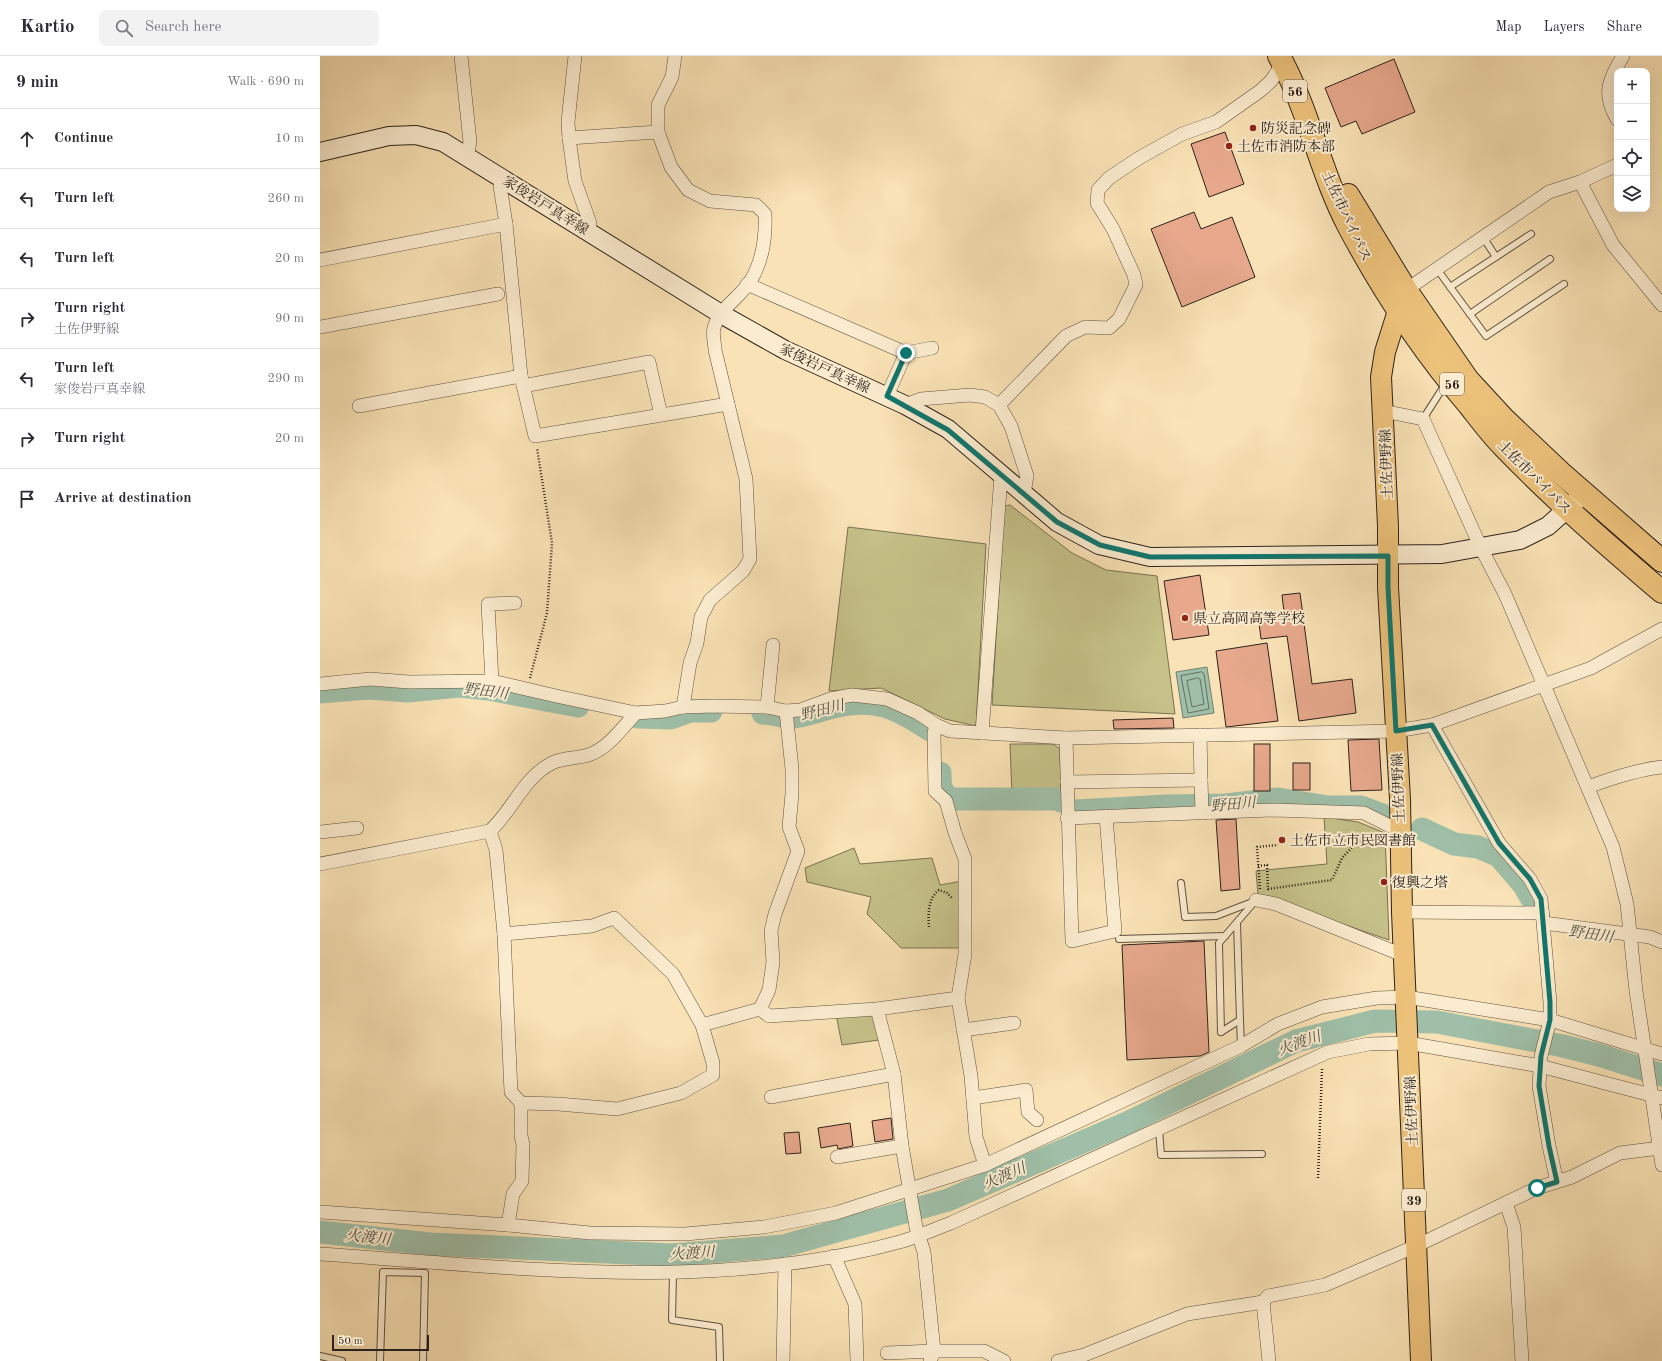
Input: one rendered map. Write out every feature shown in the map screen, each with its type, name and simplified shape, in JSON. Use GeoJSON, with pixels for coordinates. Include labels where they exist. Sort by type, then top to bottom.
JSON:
{"type":"FeatureCollection","features":[{"type":"Feature","properties":{"kind":"highway","name":"56"},"geometry":{"type":"LineString","coordinates":[[1281,60],[1310,125]]}},
{"type":"Feature","properties":{"kind":"highway","name":"土佐市バイパス"},"geometry":{"type":"LineString","coordinates":[[1310,125],[1363,220],[1406,290],[1436,337],[1473,386],[1503,418],[1584,493],[1662,561]]}},
{"type":"Feature","properties":{"kind":"highway","name":"土佐市バイパス"},"geometry":{"type":"LineString","coordinates":[[1310,125],[1329,181],[1348,225],[1397,311],[1448,379],[1502,445],[1590,531],[1662,592]]}},
{"type":"Feature","properties":{"kind":"main road","name":"家俊岩戸真幸線"},"geometry":{"type":"LineString","coordinates":[[320,152],[389,136],[416,135],[443,142],[721,314],[785,350],[887,396],[948,430],[1057,522],[1100,545],[1150,557],[1388,556],[1442,554],[1520,540],[1548,526],[1584,493]]}},
{"type":"Feature","properties":{"kind":"main road","name":"土佐伊野線"},"geometry":{"type":"LineString","coordinates":[[1406,290],[1397,311],[1385,352],[1381,377],[1388,587],[1396,731],[1392,827],[1402,912],[1405,956],[1421,1361]]}},
{"type":"Feature","properties":{"kind":"street"},"geometry":{"type":"LineString","coordinates":[[461,56],[470,142],[467,157]]}},
{"type":"Feature","properties":{"kind":"street"},"geometry":{"type":"LineString","coordinates":[[575,56],[568,122],[569,138],[575,181],[590,223],[590,232]]}},
{"type":"Feature","properties":{"kind":"street"},"geometry":{"type":"LineString","coordinates":[[675,56],[672,77],[658,105],[658,132],[671,167],[688,190],[710,201],[756,205],[765,214],[766,232],[759,264],[747,284],[721,314],[713,329],[715,350],[746,479],[750,560],[743,571],[710,600],[700,617],[697,643],[690,663],[683,707]]}},
{"type":"Feature","properties":{"kind":"street"},"geometry":{"type":"LineString","coordinates":[[1614,114],[1610,107],[1607,92],[1611,77],[1623,56]]}},
{"type":"Feature","properties":{"kind":"street"},"geometry":{"type":"LineString","coordinates":[[999,404],[1066,336],[1085,328],[1109,328],[1119,319],[1136,285],[1134,276],[1113,229],[1097,203],[1098,190],[1109,178],[1139,158],[1182,134],[1216,122],[1260,91],[1271,81],[1281,60]]}},
{"type":"Feature","properties":{"kind":"street"},"geometry":{"type":"LineString","coordinates":[[569,138],[658,132]]}},
{"type":"Feature","properties":{"kind":"street"},"geometry":{"type":"LineString","coordinates":[[1406,290],[1549,192],[1580,182],[1614,166]]}},
{"type":"Feature","properties":{"kind":"street"},"geometry":{"type":"LineString","coordinates":[[503,179],[500,186],[506,224],[522,381],[535,436],[728,404]]}},
{"type":"Feature","properties":{"kind":"street"},"geometry":{"type":"LineString","coordinates":[[1580,182],[1613,245],[1662,306]]}},
{"type":"Feature","properties":{"kind":"street"},"geometry":{"type":"LineString","coordinates":[[320,260],[506,224]]}},
{"type":"Feature","properties":{"kind":"street"},"geometry":{"type":"LineString","coordinates":[[747,284],[906,353],[932,348]]}},
{"type":"Feature","properties":{"kind":"street"},"geometry":{"type":"LineString","coordinates":[[320,327],[498,294]]}},
{"type":"Feature","properties":{"kind":"street"},"geometry":{"type":"LineString","coordinates":[[887,396],[906,353]]}},
{"type":"Feature","properties":{"kind":"street"},"geometry":{"type":"LineString","coordinates":[[359,406],[649,362],[661,415]]}},
{"type":"Feature","properties":{"kind":"street"},"geometry":{"type":"LineString","coordinates":[[905,405],[921,399],[970,395],[986,396],[999,404],[1011,426],[1027,476],[1024,494]]}},
{"type":"Feature","properties":{"kind":"street"},"geometry":{"type":"LineString","coordinates":[[1383,411],[1423,419],[1481,548],[1505,594],[1613,847],[1626,904],[1631,935],[1644,1049],[1654,1092],[1662,1165]]}},
{"type":"Feature","properties":{"kind":"street"},"geometry":{"type":"LineString","coordinates":[[982,734],[1001,476]]}},
{"type":"Feature","properties":{"kind":"street"},"geometry":{"type":"LineString","coordinates":[[492,681],[488,604],[515,603]]}},
{"type":"Feature","properties":{"kind":"street"},"geometry":{"type":"LineString","coordinates":[[320,684],[370,679],[409,682],[492,681],[636,713],[665,711],[683,707],[767,707],[786,710],[800,710],[830,699],[852,695],[887,699],[918,712],[936,725],[950,731],[1066,738],[1396,731],[1432,725],[1591,668],[1662,629]]}},
{"type":"Feature","properties":{"kind":"street"},"geometry":{"type":"LineString","coordinates":[[767,707],[773,645]]}},
{"type":"Feature","properties":{"kind":"street"},"geometry":{"type":"LineString","coordinates":[[702,1025],[760,1009],[769,990],[773,962],[771,931],[775,914],[798,851],[790,827],[792,769],[786,710]]}},
{"type":"Feature","properties":{"kind":"street"},"geometry":{"type":"LineString","coordinates":[[320,864],[490,831],[502,821],[532,779],[552,763],[592,754],[614,738],[636,713]]}},
{"type":"Feature","properties":{"kind":"street"},"geometry":{"type":"LineString","coordinates":[[936,725],[934,733],[935,791],[946,801],[955,833],[966,859],[965,954],[958,998],[973,1098],[976,1137],[985,1166]]}},
{"type":"Feature","properties":{"kind":"street"},"geometry":{"type":"LineString","coordinates":[[1432,725],[1499,843],[1530,879],[1541,899],[1544,918],[1550,1002],[1549,1024],[1541,1061],[1539,1086],[1549,1146],[1557,1182]]}},
{"type":"Feature","properties":{"kind":"street"},"geometry":{"type":"LineString","coordinates":[[1200,735],[1202,814]]}},
{"type":"Feature","properties":{"kind":"street"},"geometry":{"type":"LineString","coordinates":[[1066,738],[1067,818],[1072,941],[1115,931],[1106,816]]}},
{"type":"Feature","properties":{"kind":"street"},"geometry":{"type":"LineString","coordinates":[[1588,787],[1624,774],[1644,769],[1662,767]]}},
{"type":"Feature","properties":{"kind":"street"},"geometry":{"type":"LineString","coordinates":[[1067,782],[1201,780]]}},
{"type":"Feature","properties":{"kind":"street"},"geometry":{"type":"LineString","coordinates":[[1067,818],[1202,814],[1274,810],[1364,813],[1392,827]]}},
{"type":"Feature","properties":{"kind":"street"},"geometry":{"type":"LineString","coordinates":[[320,832],[357,828]]}},
{"type":"Feature","properties":{"kind":"street"},"geometry":{"type":"LineString","coordinates":[[490,831],[496,850],[504,934],[511,1092],[521,1103],[521,1136],[523,1144],[522,1181],[513,1194],[508,1225]]}},
{"type":"Feature","properties":{"kind":"street"},"geometry":{"type":"LineString","coordinates":[[1258,901],[1276,904],[1405,956]]}},
{"type":"Feature","properties":{"kind":"street"},"geometry":{"type":"LineString","coordinates":[[1402,912],[1544,918],[1631,935],[1650,937],[1662,942]]}},
{"type":"Feature","properties":{"kind":"street"},"geometry":{"type":"LineString","coordinates":[[504,934],[592,926],[614,918],[673,974],[702,1025],[713,1063],[713,1075],[681,1093],[617,1109],[558,1104],[521,1103]]}},
{"type":"Feature","properties":{"kind":"street"},"geometry":{"type":"LineString","coordinates":[[760,1009],[769,1016],[877,1009],[958,998]]}},
{"type":"Feature","properties":{"kind":"street"},"geometry":{"type":"LineString","coordinates":[[320,1212],[598,1233],[685,1234],[764,1227],[836,1213],[910,1194],[985,1166],[1241,1046],[1278,1024],[1322,1007],[1377,998],[1406,1001],[1549,1024],[1662,1054]]}},
{"type":"Feature","properties":{"kind":"street"},"geometry":{"type":"LineString","coordinates":[[877,1009],[894,1074],[902,1146],[910,1194],[917,1231],[925,1259],[932,1356]]}},
{"type":"Feature","properties":{"kind":"street"},"geometry":{"type":"LineString","coordinates":[[963,1030],[1014,1023]]}},
{"type":"Feature","properties":{"kind":"street"},"geometry":{"type":"LineString","coordinates":[[320,1254],[557,1269],[673,1272],[729,1270],[785,1264],[834,1256],[904,1240],[917,1231],[951,1223],[1323,1054],[1369,1044],[1408,1041],[1541,1061],[1654,1092]]}},
{"type":"Feature","properties":{"kind":"street"},"geometry":{"type":"LineString","coordinates":[[772,1097],[894,1074]]}},
{"type":"Feature","properties":{"kind":"street"},"geometry":{"type":"LineString","coordinates":[[973,1098],[1026,1090],[1028,1112],[1037,1120]]}},
{"type":"Feature","properties":{"kind":"street"},"geometry":{"type":"LineString","coordinates":[[837,1157],[902,1146]]}},
{"type":"Feature","properties":{"kind":"street"},"geometry":{"type":"LineString","coordinates":[[1058,1361],[1084,1355],[1187,1314],[1263,1302],[1268,1296],[1325,1285],[1416,1246],[1537,1188],[1572,1177],[1620,1153],[1660,1148]]}},
{"type":"Feature","properties":{"kind":"street"},"geometry":{"type":"LineString","coordinates":[[1506,1203],[1514,1227],[1522,1361]]}},
{"type":"Feature","properties":{"kind":"street"},"geometry":{"type":"LineString","coordinates":[[834,1256],[855,1304],[857,1361]]}},
{"type":"Feature","properties":{"kind":"street"},"geometry":{"type":"LineString","coordinates":[[783,1361],[785,1264]]}},
{"type":"Feature","properties":{"kind":"street"},"geometry":{"type":"LineString","coordinates":[[1263,1302],[1269,1361]]}},
{"type":"Feature","properties":{"kind":"street"},"geometry":{"type":"LineString","coordinates":[[887,1353],[932,1356],[984,1351],[1004,1361]]}},
{"type":"Feature","properties":{"kind":"lane"},"geometry":{"type":"LineString","coordinates":[[1450,287],[1531,234]]}},
{"type":"Feature","properties":{"kind":"lane"},"geometry":{"type":"LineString","coordinates":[[1483,237],[1496,257]]}},
{"type":"Feature","properties":{"kind":"lane"},"geometry":{"type":"LineString","coordinates":[[1470,314],[1550,259]]}},
{"type":"Feature","properties":{"kind":"lane"},"geometry":{"type":"LineString","coordinates":[[1437,269],[1486,336],[1564,284]]}},
{"type":"Feature","properties":{"kind":"lane"},"geometry":{"type":"LineString","coordinates":[[1423,419],[1448,379]]}},
{"type":"Feature","properties":{"kind":"lane"},"geometry":{"type":"LineString","coordinates":[[1181,883],[1185,917],[1216,916],[1258,901]]}},
{"type":"Feature","properties":{"kind":"lane"},"geometry":{"type":"LineString","coordinates":[[1240,1020],[1222,1032],[1219,944],[1258,901]]}},
{"type":"Feature","properties":{"kind":"lane"},"geometry":{"type":"LineString","coordinates":[[1237,923],[1241,1046]]}},
{"type":"Feature","properties":{"kind":"lane"},"geometry":{"type":"LineString","coordinates":[[1119,940],[1225,936]]}},
{"type":"Feature","properties":{"kind":"lane"},"geometry":{"type":"LineString","coordinates":[[1159,1129],[1161,1155],[1262,1154]]}},
{"type":"Feature","properties":{"kind":"lane"},"geometry":{"type":"LineString","coordinates":[[380,1361],[383,1272],[425,1273],[423,1361]]}},
{"type":"Feature","properties":{"kind":"lane"},"geometry":{"type":"LineString","coordinates":[[673,1272],[672,1320],[719,1327],[720,1361]]}},
{"type":"Feature","properties":{"kind":"lane"},"geometry":{"type":"LineString","coordinates":[[320,1356],[342,1361]]}},
{"type":"Feature","properties":{"kind":"path"},"geometry":{"type":"LineString","coordinates":[[528,688],[547,613],[552,543],[535,436]]}},
{"type":"Feature","properties":{"kind":"path"},"geometry":{"type":"LineString","coordinates":[[1258,866],[1267,865],[1268,889],[1332,880],[1342,858],[1356,843],[1372,842],[1392,827]]}},
{"type":"Feature","properties":{"kind":"path"},"geometry":{"type":"LineString","coordinates":[[1258,901],[1257,847],[1278,845]]}},
{"type":"Feature","properties":{"kind":"path"},"geometry":{"type":"LineString","coordinates":[[929,927],[928,919],[931,899],[939,890],[947,893],[956,902],[966,921]]}},
{"type":"Feature","properties":{"kind":"path"},"geometry":{"type":"LineString","coordinates":[[1318,1178],[1323,1054]]}},
{"type":"Feature","properties":{"kind":"shaded area"},"geometry":{"type":"Polygon","coordinates":[[[1010,505],[1072,553],[1106,570],[1157,576],[1175,714],[992,705],[1004,506],[1010,505]]]}},
{"type":"Feature","properties":{"kind":"shaded area"},"geometry":{"type":"Polygon","coordinates":[[[848,527],[986,544],[976,726],[945,719],[881,688],[829,691],[848,527]]]}},
{"type":"Feature","properties":{"kind":"shaded area"},"geometry":{"type":"Polygon","coordinates":[[[1010,744],[1053,744],[1060,749],[1061,797],[1012,796],[1010,744]]]}},
{"type":"Feature","properties":{"kind":"shaded area"},"geometry":{"type":"Polygon","coordinates":[[[1324,817],[1358,822],[1385,833],[1389,940],[1258,895],[1256,871],[1327,864],[1324,817]]]}},
{"type":"Feature","properties":{"kind":"shaded area"},"geometry":{"type":"Polygon","coordinates":[[[854,848],[860,864],[932,858],[940,885],[962,881],[959,948],[901,948],[867,914],[871,897],[807,882],[805,868],[854,848]]]}},
{"type":"Feature","properties":{"kind":"shaded area"},"geometry":{"type":"Polygon","coordinates":[[[873,1012],[879,1040],[842,1045],[836,1014],[873,1012]]]}},
{"type":"Feature","properties":{"kind":"water"},"geometry":{"type":"Polygon","coordinates":[[[1207,667],[1214,713],[1183,718],[1176,672],[1207,667]]]}},
{"type":"Feature","properties":{"kind":"building"},"geometry":{"type":"Polygon","coordinates":[[[1394,59],[1415,112],[1362,134],[1356,121],[1341,127],[1325,88],[1394,59]]]}},
{"type":"Feature","properties":{"kind":"building"},"geometry":{"type":"Polygon","coordinates":[[[1225,132],[1244,184],[1209,197],[1191,144],[1225,132]]]}},
{"type":"Feature","properties":{"kind":"building"},"geometry":{"type":"Polygon","coordinates":[[[1194,212],[1201,229],[1232,217],[1255,277],[1182,307],[1151,229],[1194,212]]]}},
{"type":"Feature","properties":{"kind":"building"},"geometry":{"type":"Polygon","coordinates":[[[1200,575],[1209,635],[1173,640],[1164,581],[1200,575]]]}},
{"type":"Feature","properties":{"kind":"building"},"geometry":{"type":"Polygon","coordinates":[[[1300,593],[1312,684],[1352,679],[1356,713],[1299,721],[1287,636],[1261,639],[1258,615],[1284,612],[1282,595],[1300,593]]]}},
{"type":"Feature","properties":{"kind":"building"},"geometry":{"type":"Polygon","coordinates":[[[1267,643],[1278,721],[1226,727],[1216,651],[1267,643]]]}},
{"type":"Feature","properties":{"kind":"building"},"geometry":{"type":"Polygon","coordinates":[[[1173,718],[1174,728],[1114,729],[1113,720],[1173,718]]]}},
{"type":"Feature","properties":{"kind":"building"},"geometry":{"type":"Polygon","coordinates":[[[1379,739],[1382,790],[1351,791],[1348,740],[1379,739]]]}},
{"type":"Feature","properties":{"kind":"building"},"geometry":{"type":"Polygon","coordinates":[[[1254,744],[1270,744],[1270,791],[1254,791],[1254,744]]]}},
{"type":"Feature","properties":{"kind":"building"},"geometry":{"type":"Polygon","coordinates":[[[1293,763],[1310,763],[1310,790],[1293,790],[1293,763]]]}},
{"type":"Feature","properties":{"kind":"building"},"geometry":{"type":"Polygon","coordinates":[[[1236,819],[1240,889],[1221,891],[1216,820],[1236,819]]]}},
{"type":"Feature","properties":{"kind":"building"},"geometry":{"type":"Polygon","coordinates":[[[1204,941],[1209,1052],[1200,1056],[1127,1060],[1122,945],[1204,941]]]}},
{"type":"Feature","properties":{"kind":"building"},"geometry":{"type":"Polygon","coordinates":[[[891,1118],[893,1139],[875,1142],[872,1121],[891,1118]]]}},
{"type":"Feature","properties":{"kind":"building"},"geometry":{"type":"Polygon","coordinates":[[[850,1123],[853,1146],[838,1149],[837,1145],[821,1148],[818,1128],[850,1123]]]}},
{"type":"Feature","properties":{"kind":"building"},"geometry":{"type":"Polygon","coordinates":[[[799,1132],[801,1153],[786,1154],[784,1133],[799,1132]]]}},
{"type":"Feature","properties":{"kind":"waterway","name":"野田川"},"geometry":{"type":"LineString","coordinates":[[320,692],[368,688],[408,691],[459,686],[488,689],[578,706]]}},
{"type":"Feature","properties":{"kind":"waterway","name":"野田川"},"geometry":{"type":"LineString","coordinates":[[763,713],[793,717],[844,705],[858,703],[871,704],[893,709],[905,714],[930,730]]}},
{"type":"Feature","properties":{"kind":"waterway","name":"野田川"},"geometry":{"type":"LineString","coordinates":[[638,717],[671,718],[690,711],[711,711]]}},
{"type":"Feature","properties":{"kind":"waterway","name":"野田川"},"geometry":{"type":"LineString","coordinates":[[940,773],[941,788],[951,799],[1057,799],[1061,801]]}},
{"type":"Feature","properties":{"kind":"waterway","name":"野田川"},"geometry":{"type":"LineString","coordinates":[[1075,811],[1167,806],[1226,805],[1278,799],[1328,807],[1361,807],[1388,817]]}},
{"type":"Feature","properties":{"kind":"waterway","name":"野田川"},"geometry":{"type":"LineString","coordinates":[[1422,829],[1454,844],[1478,847],[1499,856],[1523,884],[1536,906]]}},
{"type":"Feature","properties":{"kind":"waterway","name":"火渡川"},"geometry":{"type":"LineString","coordinates":[[320,1232],[430,1244],[673,1255],[783,1246],[948,1200],[1129,1122],[1296,1041],[1375,1021],[1437,1022],[1563,1046],[1599,1055],[1662,1075]]}},
{"type":"Feature","properties":{"kind":"place","name":"防災記念碑"},"geometry":{"type":"Point","coordinates":[1253,128]}},
{"type":"Feature","properties":{"kind":"place","name":"土佐市消防本部"},"geometry":{"type":"Point","coordinates":[1229,146]}},
{"type":"Feature","properties":{"kind":"place","name":"県立高岡高等学校"},"geometry":{"type":"Point","coordinates":[1185,618]}},
{"type":"Feature","properties":{"kind":"place","name":"土佐市立市民図書館"},"geometry":{"type":"Point","coordinates":[1282,840]}},
{"type":"Feature","properties":{"kind":"place","name":"復興之塔"},"geometry":{"type":"Point","coordinates":[1384,882]}},
{"type":"Feature","properties":{"kind":"route"},"geometry":{"type":"LineString","coordinates":[[906,353],[887,396],[948,430],[1057,522],[1100,545],[1150,557],[1388,556],[1388,587],[1396,731],[1432,725],[1499,843],[1530,879],[1541,899],[1550,1002],[1550,1020],[1541,1056],[1539,1086],[1549,1146],[1557,1182],[1537,1188]]}}]}
